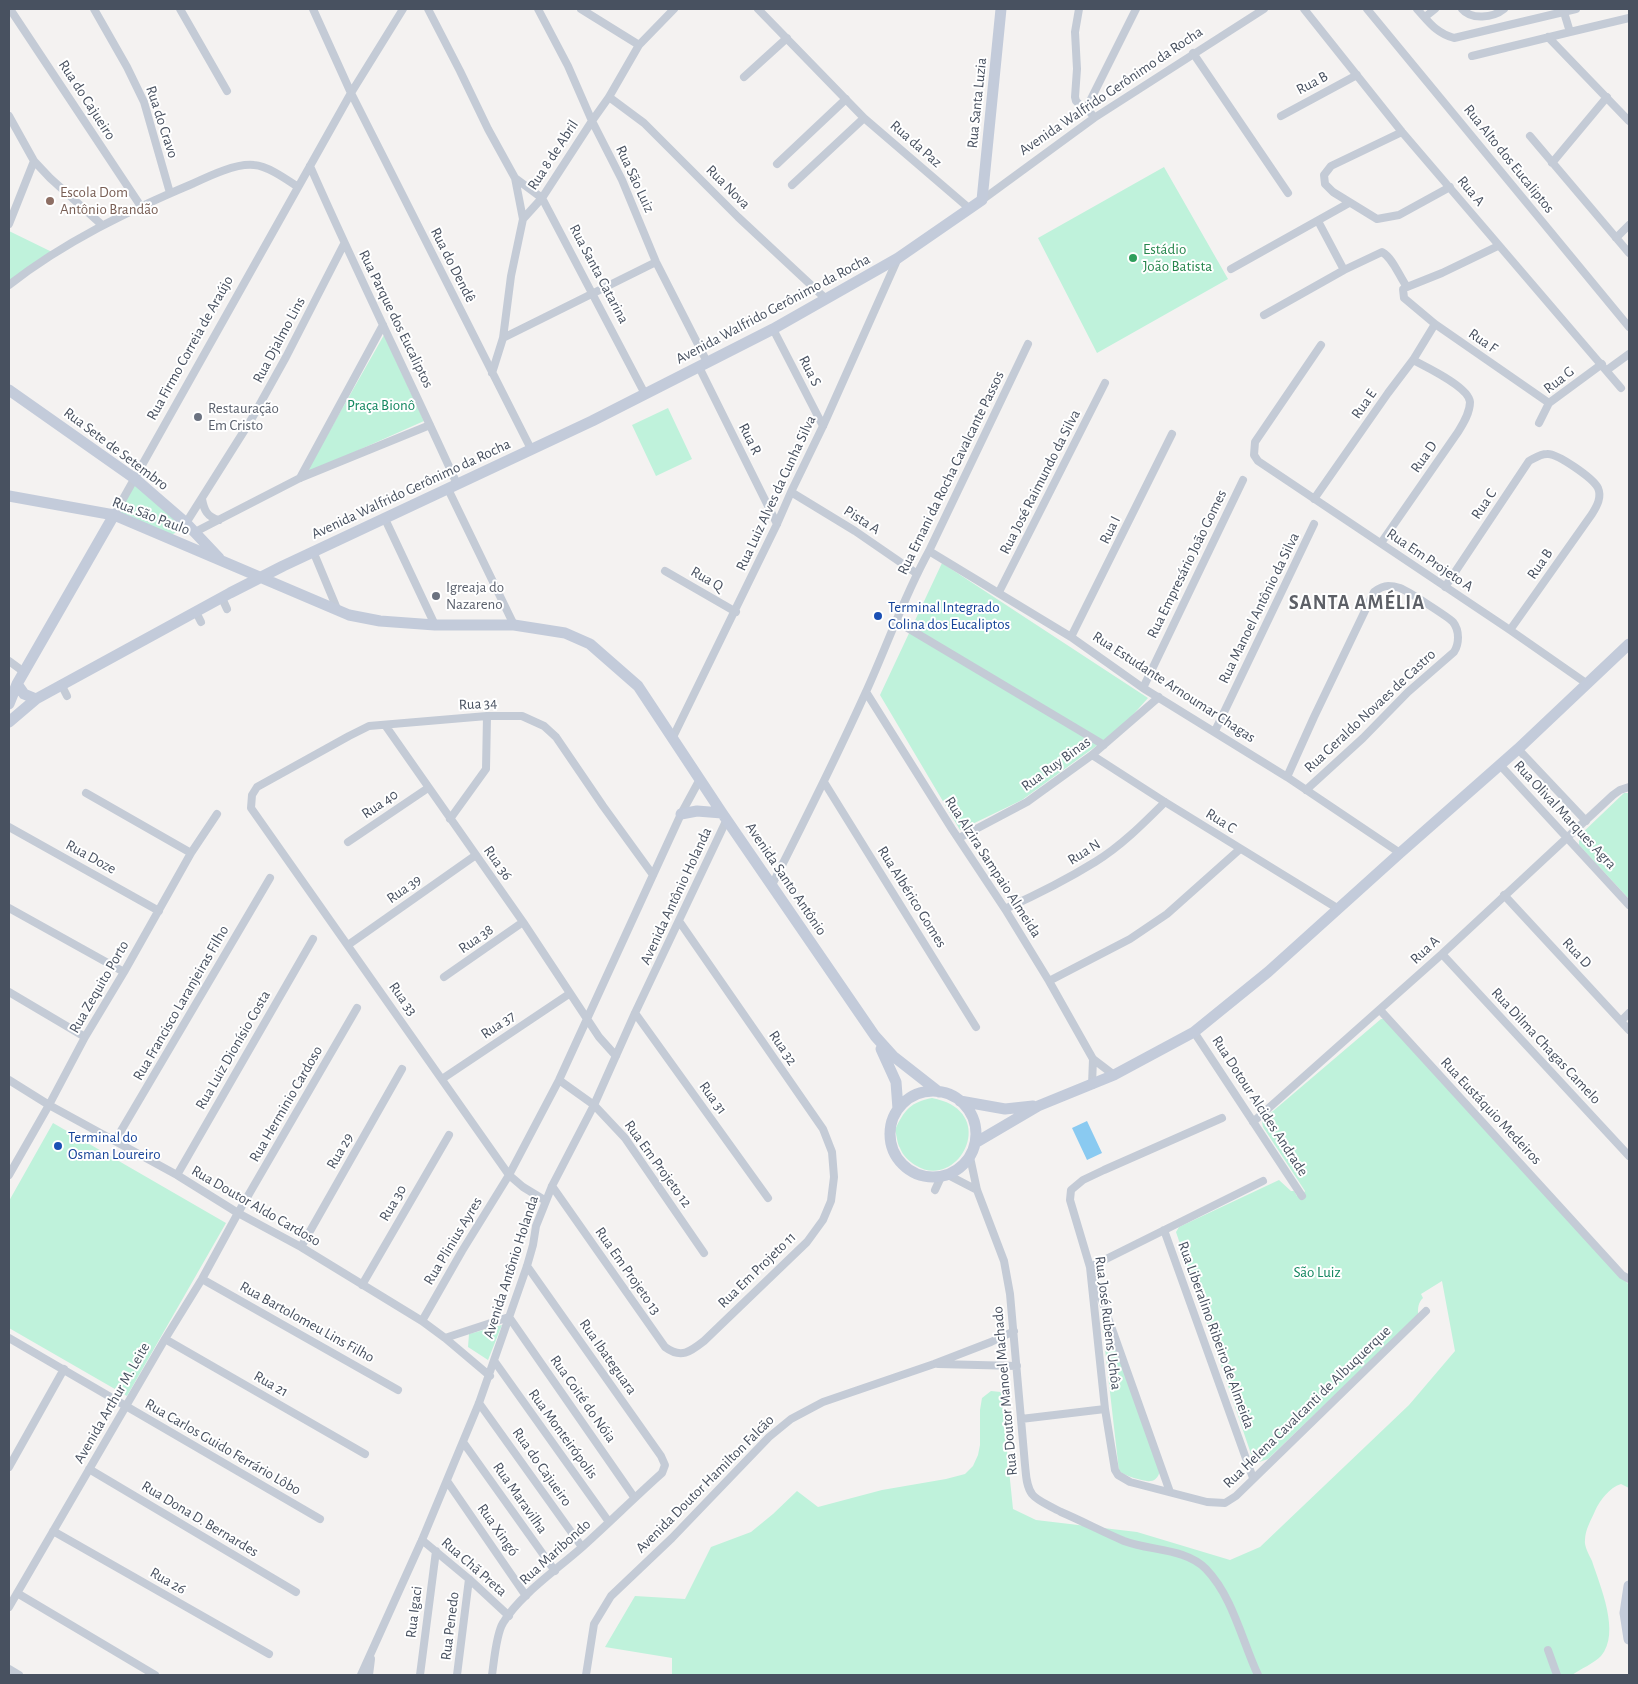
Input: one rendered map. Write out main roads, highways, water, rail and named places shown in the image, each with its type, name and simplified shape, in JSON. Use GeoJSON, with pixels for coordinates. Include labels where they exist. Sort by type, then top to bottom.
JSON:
{"type":"FeatureCollection","features":[{"type":"Feature","properties":{"kind":"water"},"geometry":{"type":"Polygon","coordinates":[[[1087,1121],[1102,1153],[1087,1160],[1072,1128],[1087,1121]]]}},
{"type":"Feature","properties":{"kind":"place","name":"Escola Dom Antônio Brandão"},"geometry":{"type":"Point","coordinates":[50,201]}},
{"type":"Feature","properties":{"kind":"place","name":"Estádio João Batista"},"geometry":{"type":"Point","coordinates":[1133,258]}},
{"type":"Feature","properties":{"kind":"place","name":"Restauração Em Cristo"},"geometry":{"type":"Point","coordinates":[198,417]}},
{"type":"Feature","properties":{"kind":"place","name":"Igreaja do Nazareno"},"geometry":{"type":"Point","coordinates":[436,596]}},
{"type":"Feature","properties":{"kind":"place","name":"Terminal Integrado Colina dos Eucaliptos"},"geometry":{"type":"Point","coordinates":[878,616]}},
{"type":"Feature","properties":{"kind":"place","name":"Terminal do Osman Loureiro"},"geometry":{"type":"Point","coordinates":[58,1146]}},
{"type":"Feature","properties":{"kind":"district","name":"SANTA AMÉLIA"},"geometry":{"type":"Point","coordinates":[1357,603]}},
{"type":"Feature","properties":{"kind":"park label","name":"Praça Bionô"},"geometry":{"type":"Point","coordinates":[381,405]}},
{"type":"Feature","properties":{"kind":"park label","name":"São Luiz"},"geometry":{"type":"Point","coordinates":[1317,1272]}}]}
